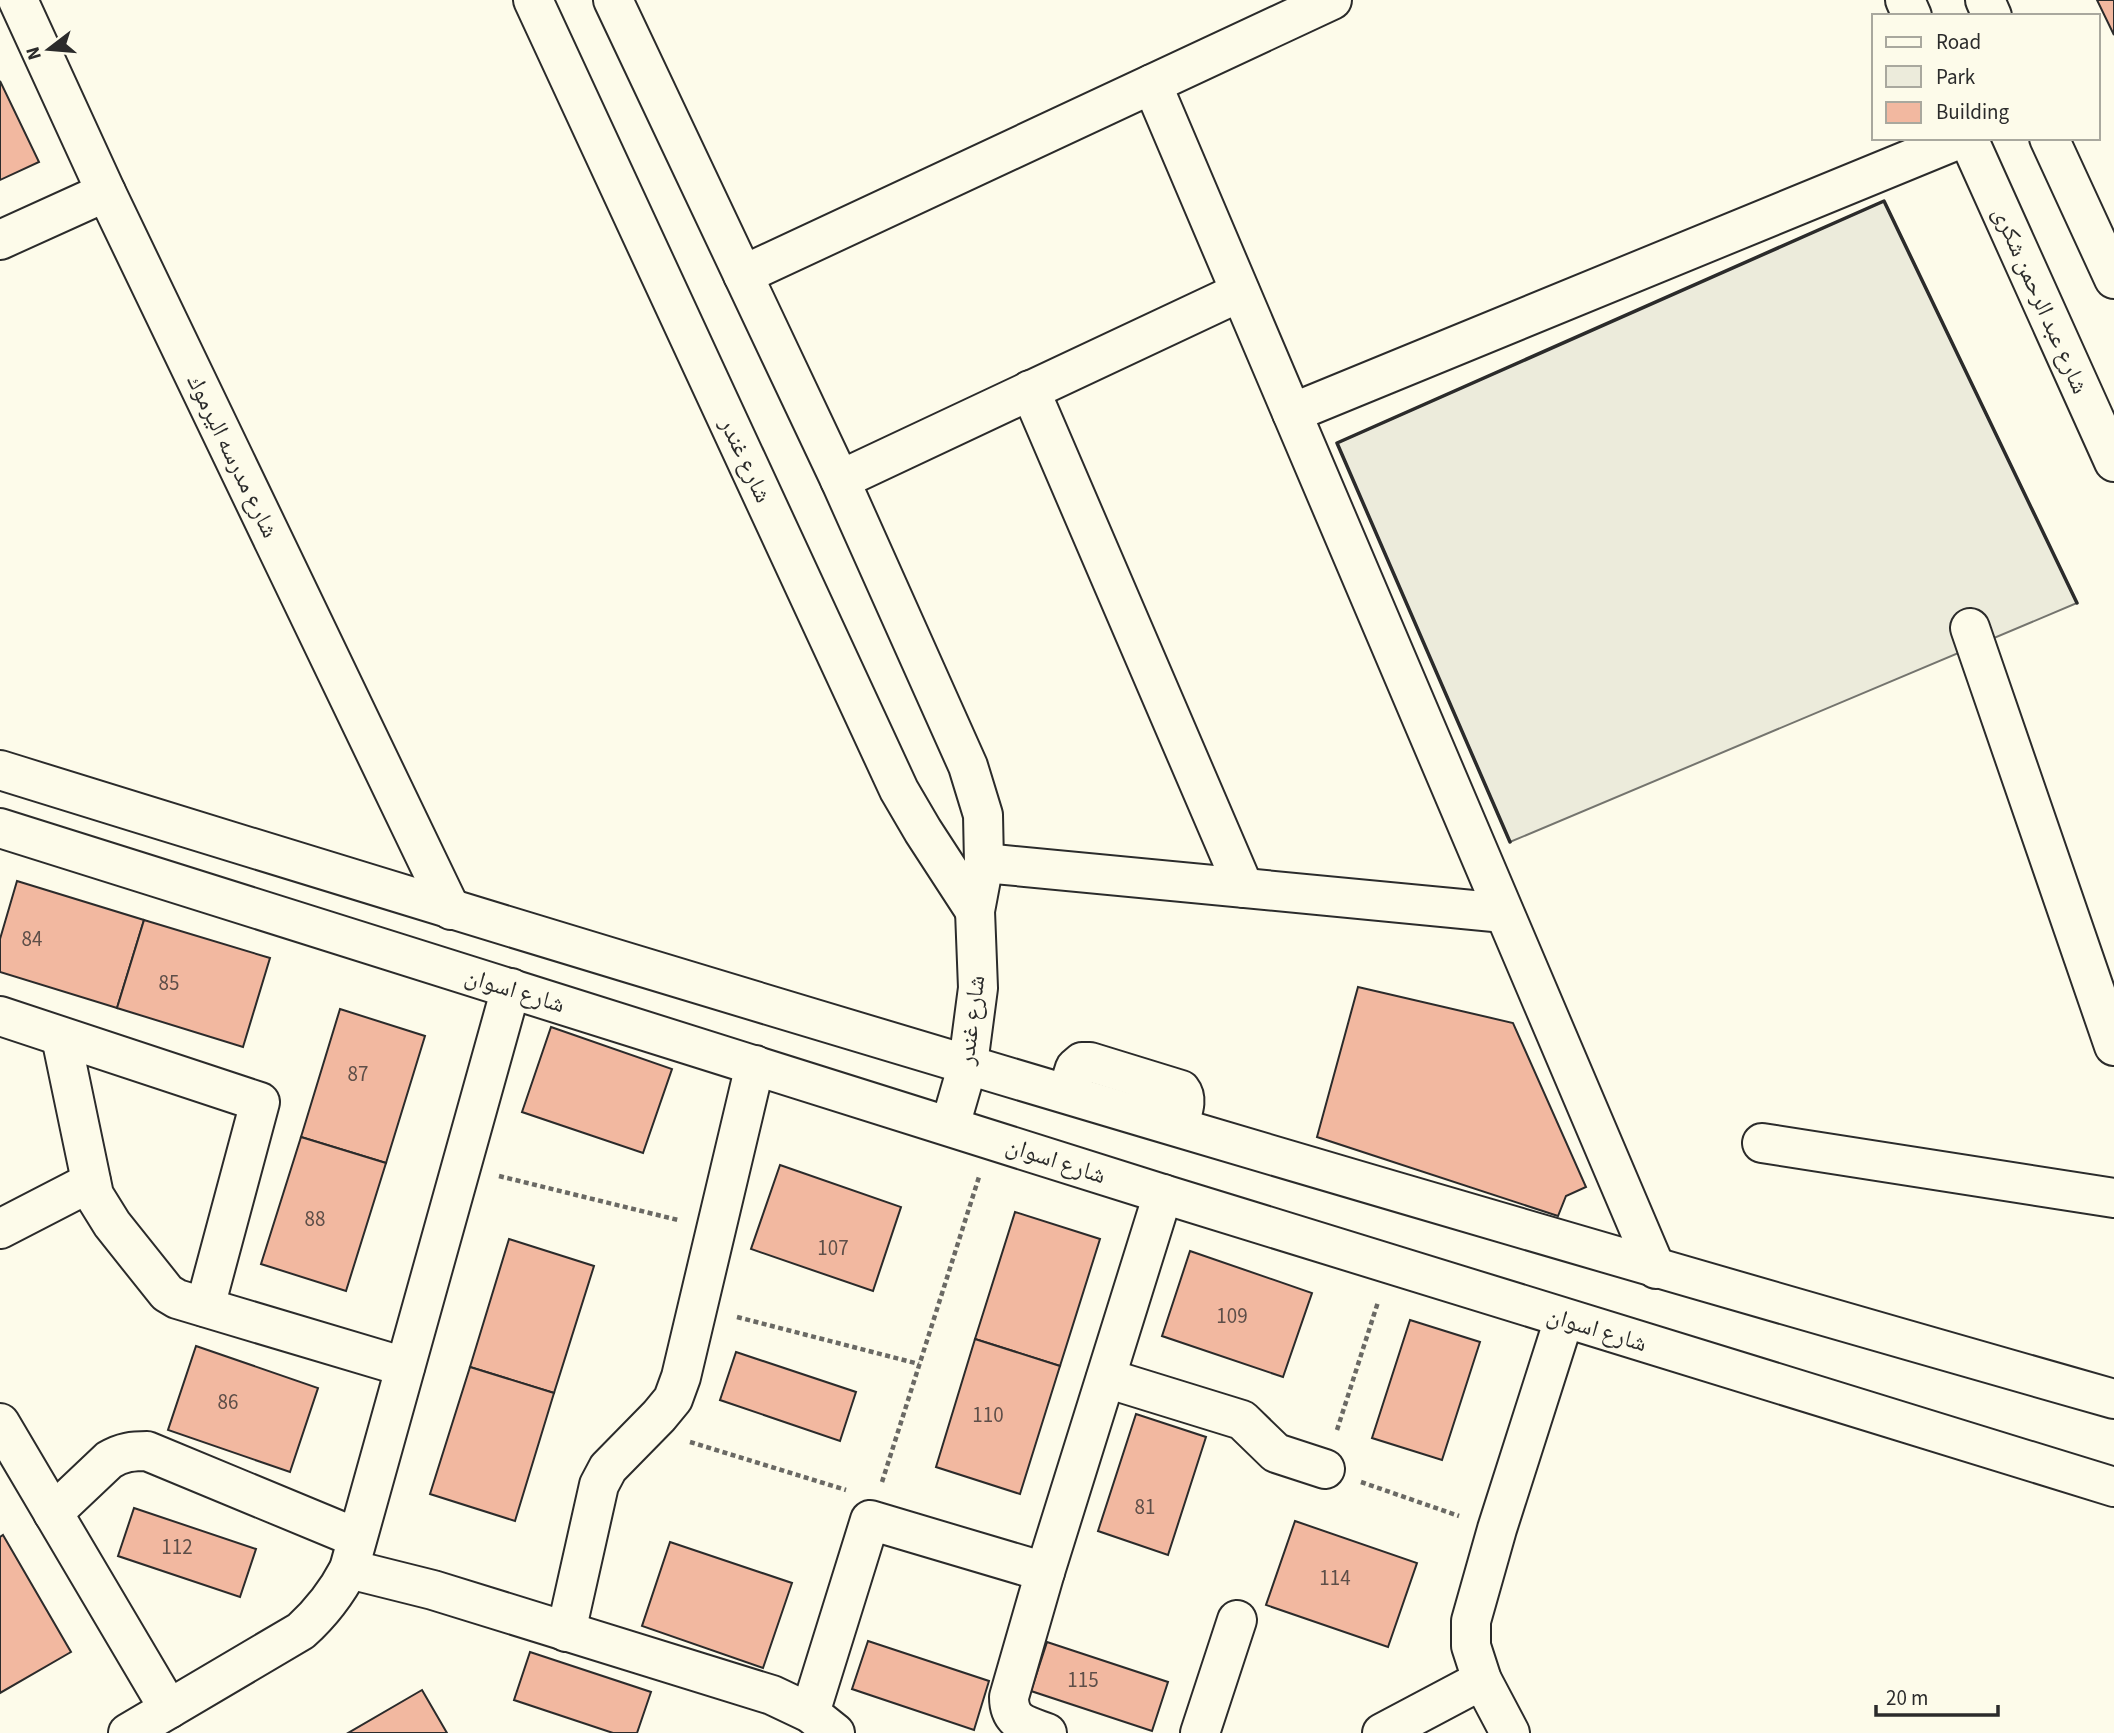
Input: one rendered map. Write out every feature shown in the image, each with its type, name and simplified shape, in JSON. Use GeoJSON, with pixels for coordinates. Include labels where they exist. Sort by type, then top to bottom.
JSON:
{"type":"FeatureCollection","features":[{"type":"Feature","properties":{"kind":"street","name":"شارع مدرسه اليرموك"},"geometry":{"type":"LineString","coordinates":[[18,0],[106,192],[451,910]]}},
{"type":"Feature","properties":{"kind":"street","name":"شارع غندر"},"geometry":{"type":"LineString","coordinates":[[533,0],[899,790],[975,911]]}},
{"type":"Feature","properties":{"kind":"street","name":"شارع غندر"},"geometry":{"type":"LineString","coordinates":[[613,0],[840,480],[968,766],[983,815],[984,863],[975,911],[978,988],[968,1064],[950,1126]]}},
{"type":"Feature","properties":{"kind":"street"},"geometry":{"type":"LineString","coordinates":[[743,275],[1332,0]]}},
{"type":"Feature","properties":{"kind":"street"},"geometry":{"type":"LineString","coordinates":[[1152,84],[1656,1269]]}},
{"type":"Feature","properties":{"kind":"street"},"geometry":{"type":"LineString","coordinates":[[1292,413],[1957,140]]}},
{"type":"Feature","properties":{"kind":"street","name":"شارع عبد الرحمن شكرى"},"geometry":{"type":"LineString","coordinates":[[1969,140],[2114,462]]}},
{"type":"Feature","properties":{"kind":"street"},"geometry":{"type":"LineString","coordinates":[[2050,140],[2114,279]]}},
{"type":"Feature","properties":{"kind":"street"},"geometry":{"type":"LineString","coordinates":[[0,240],[106,192]]}},
{"type":"Feature","properties":{"kind":"street"},"geometry":{"type":"LineString","coordinates":[[840,480],[1240,292]]}},
{"type":"Feature","properties":{"kind":"street"},"geometry":{"type":"LineString","coordinates":[[1030,390],[1244,888]]}},
{"type":"Feature","properties":{"kind":"street"},"geometry":{"type":"LineString","coordinates":[[1970,628],[2114,1046]]}},
{"type":"Feature","properties":{"kind":"street"},"geometry":{"type":"LineString","coordinates":[[0,770],[451,910],[1656,1269],[2114,1399]]}},
{"type":"Feature","properties":{"kind":"street","name":"شارع اسوان"},"geometry":{"type":"LineString","coordinates":[[0,828],[1390,1265],[2114,1487]]}},
{"type":"Feature","properties":{"kind":"street"},"geometry":{"type":"LineString","coordinates":[[984,863],[1504,913]]}},
{"type":"Feature","properties":{"kind":"street"},"geometry":{"type":"LineString","coordinates":[[128,1733],[301,1631],[321,1613],[337,1592],[353,1553],[510,988]]}},
{"type":"Feature","properties":{"kind":"street"},"geometry":{"type":"LineString","coordinates":[[0,1016],[260,1102],[205,1307]]}},
{"type":"Feature","properties":{"kind":"street"},"geometry":{"type":"LineString","coordinates":[[61,1037],[94,1195],[102,1210],[167,1293],[177,1299],[405,1367]]}},
{"type":"Feature","properties":{"kind":"street"},"geometry":{"type":"LineString","coordinates":[[566,1632],[599,1485],[608,1468],[673,1399],[681,1377],[755,1065]]}},
{"type":"Feature","properties":{"kind":"street"},"geometry":{"type":"LineString","coordinates":[[1762,1143],[2114,1198]]}},
{"type":"Feature","properties":{"kind":"street"},"geometry":{"type":"LineString","coordinates":[[0,1229],[91,1182]]}},
{"type":"Feature","properties":{"kind":"street"},"geometry":{"type":"LineString","coordinates":[[1047,1733],[1015,1718],[1009,1707],[1009,1697],[1045,1572],[1163,1194]]}},
{"type":"Feature","properties":{"kind":"street"},"geometry":{"type":"LineString","coordinates":[[1510,1733],[1482,1680],[1471,1646],[1471,1621],[1497,1529],[1564,1319]]}},
{"type":"Feature","properties":{"kind":"street"},"geometry":{"type":"LineString","coordinates":[[1106,1378],[1241,1420],[1276,1453],[1325,1469]]}},
{"type":"Feature","properties":{"kind":"street"},"geometry":{"type":"LineString","coordinates":[[0,1423],[169,1709]]}},
{"type":"Feature","properties":{"kind":"street"},"geometry":{"type":"LineString","coordinates":[[53,1513],[109,1460],[131,1451],[147,1451],[433,1590],[772,1695],[822,1723],[873,1510],[1045,1572]]}},
{"type":"Feature","properties":{"kind":"street"},"geometry":{"type":"LineString","coordinates":[[1200,1733],[1237,1620]]}},
{"type":"Feature","properties":{"kind":"street"},"geometry":{"type":"LineString","coordinates":[[1382,1733],[1482,1680]]}},
{"type":"Feature","properties":{"kind":"path"},"geometry":{"type":"LineString","coordinates":[[647,1429],[873,1510],[990,1139]]}},
{"type":"Feature","properties":{"kind":"path"},"geometry":{"type":"LineString","coordinates":[[461,1167],[716,1229]]}},
{"type":"Feature","properties":{"kind":"path"},"geometry":{"type":"LineString","coordinates":[[1390,1265],[1325,1469],[1497,1529]]}},
{"type":"Feature","properties":{"kind":"path"},"geometry":{"type":"LineString","coordinates":[[699,1307],[919,1364]]}},
{"type":"Feature","properties":{"kind":"green space"},"geometry":{"type":"Polygon","coordinates":[[[1884,201],[2077,603],[1510,842],[1337,443],[1884,201]]]}},
{"type":"Feature","properties":{"kind":"building"},"geometry":{"type":"Polygon","coordinates":[[[2097,0],[2114,0],[2114,35],[2097,0]]]}},
{"type":"Feature","properties":{"kind":"building"},"geometry":{"type":"Polygon","coordinates":[[[0,81],[39,162],[0,180],[0,81]]]}},
{"type":"Feature","properties":{"kind":"building"},"geometry":{"type":"Polygon","coordinates":[[[17,881],[144,920],[117,1008],[0,972],[0,939],[17,881]]]}},
{"type":"Feature","properties":{"kind":"building"},"geometry":{"type":"Polygon","coordinates":[[[144,920],[270,958],[243,1047],[117,1008],[144,920]]]}},
{"type":"Feature","properties":{"kind":"building"},"geometry":{"type":"Polygon","coordinates":[[[1358,987],[1513,1023],[1586,1187],[1566,1196],[1558,1216],[1317,1137],[1358,987]]]}},
{"type":"Feature","properties":{"kind":"building"},"geometry":{"type":"Polygon","coordinates":[[[340,1009],[425,1036],[386,1163],[301,1137],[340,1009]]]}},
{"type":"Feature","properties":{"kind":"building"},"geometry":{"type":"Polygon","coordinates":[[[551,1027],[672,1069],[643,1153],[522,1112],[551,1027]]]}},
{"type":"Feature","properties":{"kind":"building"},"geometry":{"type":"Polygon","coordinates":[[[301,1137],[386,1163],[346,1291],[261,1264],[301,1137]]]}},
{"type":"Feature","properties":{"kind":"building"},"geometry":{"type":"Polygon","coordinates":[[[780,1165],[901,1207],[873,1291],[751,1249],[780,1165]]]}},
{"type":"Feature","properties":{"kind":"building"},"geometry":{"type":"Polygon","coordinates":[[[1015,1212],[1100,1239],[1060,1366],[975,1339],[1015,1212]]]}},
{"type":"Feature","properties":{"kind":"building"},"geometry":{"type":"Polygon","coordinates":[[[509,1239],[594,1266],[554,1393],[470,1367],[509,1239]]]}},
{"type":"Feature","properties":{"kind":"building"},"geometry":{"type":"Polygon","coordinates":[[[1190,1251],[1312,1293],[1283,1377],[1162,1336],[1190,1251]]]}},
{"type":"Feature","properties":{"kind":"building"},"geometry":{"type":"Polygon","coordinates":[[[1410,1320],[1480,1342],[1442,1460],[1372,1438],[1410,1320]]]}},
{"type":"Feature","properties":{"kind":"building"},"geometry":{"type":"Polygon","coordinates":[[[975,1339],[1060,1366],[1020,1494],[936,1467],[975,1339]]]}},
{"type":"Feature","properties":{"kind":"building"},"geometry":{"type":"Polygon","coordinates":[[[196,1346],[318,1388],[290,1472],[168,1430],[196,1346]]]}},
{"type":"Feature","properties":{"kind":"building"},"geometry":{"type":"Polygon","coordinates":[[[736,1352],[856,1392],[840,1441],[720,1400],[736,1352]]]}},
{"type":"Feature","properties":{"kind":"building"},"geometry":{"type":"Polygon","coordinates":[[[470,1367],[554,1393],[515,1521],[430,1494],[470,1367]]]}},
{"type":"Feature","properties":{"kind":"building"},"geometry":{"type":"Polygon","coordinates":[[[1136,1414],[1206,1437],[1168,1555],[1098,1531],[1136,1414]]]}},
{"type":"Feature","properties":{"kind":"building"},"geometry":{"type":"Polygon","coordinates":[[[134,1508],[256,1549],[240,1597],[118,1556],[134,1508]]]}},
{"type":"Feature","properties":{"kind":"building"},"geometry":{"type":"Polygon","coordinates":[[[1295,1521],[1417,1563],[1388,1647],[1266,1605],[1295,1521]]]}},
{"type":"Feature","properties":{"kind":"building"},"geometry":{"type":"Polygon","coordinates":[[[3,1535],[71,1652],[0,1693],[0,1537],[3,1535]]]}},
{"type":"Feature","properties":{"kind":"building"},"geometry":{"type":"Polygon","coordinates":[[[670,1542],[792,1583],[763,1668],[642,1626],[670,1542]]]}},
{"type":"Feature","properties":{"kind":"building"},"geometry":{"type":"Polygon","coordinates":[[[868,1641],[989,1681],[974,1730],[852,1689],[868,1641]]]}},
{"type":"Feature","properties":{"kind":"building"},"geometry":{"type":"Polygon","coordinates":[[[1047,1642],[1168,1682],[1152,1731],[1031,1691],[1047,1642]]]}},
{"type":"Feature","properties":{"kind":"building"},"geometry":{"type":"Polygon","coordinates":[[[530,1652],[651,1692],[637,1733],[613,1733],[514,1700],[530,1652]]]}},
{"type":"Feature","properties":{"kind":"building"},"geometry":{"type":"Polygon","coordinates":[[[422,1690],[447,1733],[348,1733],[422,1690]]]}},
{"type":"Feature","properties":{"kind":"wall"},"geometry":{"type":"LineString","coordinates":[[1510,842],[1337,443],[1884,201],[2077,603]]}}]}
